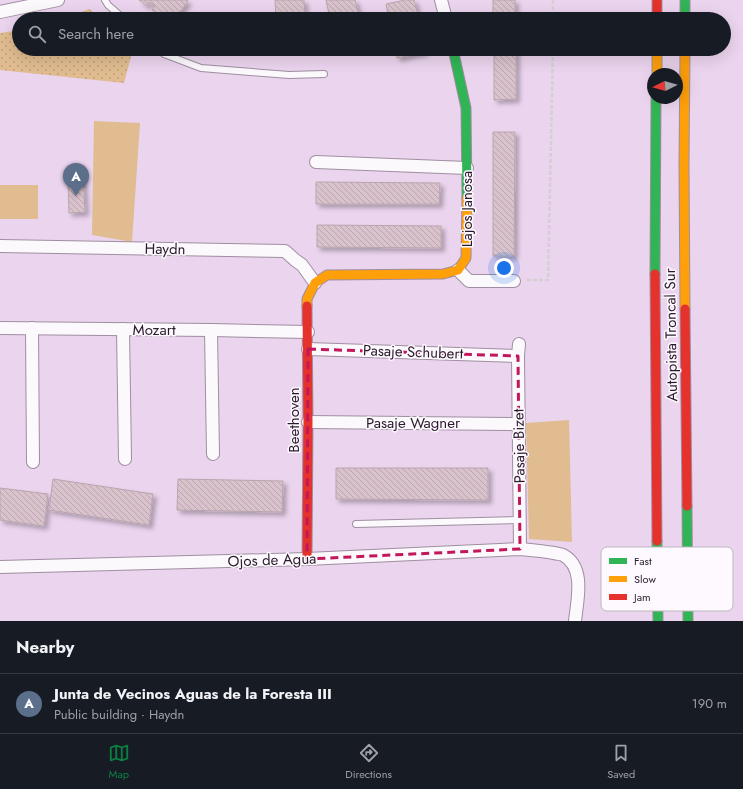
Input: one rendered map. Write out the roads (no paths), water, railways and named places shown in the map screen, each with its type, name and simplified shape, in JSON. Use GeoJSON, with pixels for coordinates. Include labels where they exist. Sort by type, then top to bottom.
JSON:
{"type":"FeatureCollection","features":[{"type":"Feature","properties":{"kind":"main road"},"geometry":{"type":"LineString","coordinates":[[657,0],[657,12]]}},
{"type":"Feature","properties":{"kind":"main road"},"geometry":{"type":"LineString","coordinates":[[685,0],[685,12]]}},
{"type":"Feature","properties":{"kind":"main road","name":"Lajos Janosa"},"geometry":{"type":"LineString","coordinates":[[455,56],[466,108],[467,168],[466,258],[458,270]]}},
{"type":"Feature","properties":{"kind":"main road"},"geometry":{"type":"LineString","coordinates":[[657,56],[657,68]]}},
{"type":"Feature","properties":{"kind":"main road","name":"Autopista Troncal Sur"},"geometry":{"type":"LineString","coordinates":[[685,56],[684,172],[687,547]]}},
{"type":"Feature","properties":{"kind":"main road","name":"Autopista Troncal Sur"},"geometry":{"type":"LineString","coordinates":[[656,104],[655,215],[657,547]]}},
{"type":"Feature","properties":{"kind":"main road"},"geometry":{"type":"LineString","coordinates":[[315,283],[327,275],[443,274],[458,270]]}},
{"type":"Feature","properties":{"kind":"main road","name":"Beethoven"},"geometry":{"type":"LineString","coordinates":[[307,559],[307,299],[315,283]]}},
{"type":"Feature","properties":{"kind":"main road","name":"Autopista Troncal Sur"},"geometry":{"type":"LineString","coordinates":[[658,611],[658,621]]}},
{"type":"Feature","properties":{"kind":"main road","name":"Autopista Troncal Sur"},"geometry":{"type":"LineString","coordinates":[[688,611],[688,621]]}},
{"type":"Feature","properties":{"kind":"street"},"geometry":{"type":"LineString","coordinates":[[0,12],[58,0]]}},
{"type":"Feature","properties":{"kind":"street"},"geometry":{"type":"LineString","coordinates":[[441,0],[444,12]]}},
{"type":"Feature","properties":{"kind":"street"},"geometry":{"type":"LineString","coordinates":[[316,162],[467,168]]}},
{"type":"Feature","properties":{"kind":"street","name":"Haydn"},"geometry":{"type":"LineString","coordinates":[[0,246],[285,251],[302,265],[315,283]]}},
{"type":"Feature","properties":{"kind":"street"},"geometry":{"type":"LineString","coordinates":[[458,270],[469,281],[514,280]]}},
{"type":"Feature","properties":{"kind":"street","name":"Mozart"},"geometry":{"type":"LineString","coordinates":[[0,328],[308,332]]}},
{"type":"Feature","properties":{"kind":"street"},"geometry":{"type":"LineString","coordinates":[[32,328],[33,462]]}},
{"type":"Feature","properties":{"kind":"street"},"geometry":{"type":"LineString","coordinates":[[123,329],[125,460]]}},
{"type":"Feature","properties":{"kind":"street"},"geometry":{"type":"LineString","coordinates":[[211,330],[213,454]]}},
{"type":"Feature","properties":{"kind":"street","name":"Pasaje Bizet"},"geometry":{"type":"LineString","coordinates":[[519,344],[518,424],[520,549]]}},
{"type":"Feature","properties":{"kind":"street","name":"Pasaje Schubert"},"geometry":{"type":"LineString","coordinates":[[308,349],[518,356]]}},
{"type":"Feature","properties":{"kind":"street","name":"Pasaje Wagner"},"geometry":{"type":"LineString","coordinates":[[308,422],[518,424]]}},
{"type":"Feature","properties":{"kind":"street","name":"Ojos de Agua"},"geometry":{"type":"LineString","coordinates":[[0,568],[307,559],[520,549],[563,555],[574,564],[578,575],[575,621]]}},
{"type":"Feature","properties":{"kind":"lane"},"geometry":{"type":"LineString","coordinates":[[105,0],[116,12]]}},
{"type":"Feature","properties":{"kind":"lane"},"geometry":{"type":"LineString","coordinates":[[169,56],[200,68],[289,75],[324,74]]}},
{"type":"Feature","properties":{"kind":"lane"},"geometry":{"type":"LineString","coordinates":[[356,524],[519,520]]}},
{"type":"Feature","properties":{"kind":"place","name":"Junta de Vecinos Aguas de la Foresta III"},"geometry":{"type":"Point","coordinates":[76,196]}}]}
